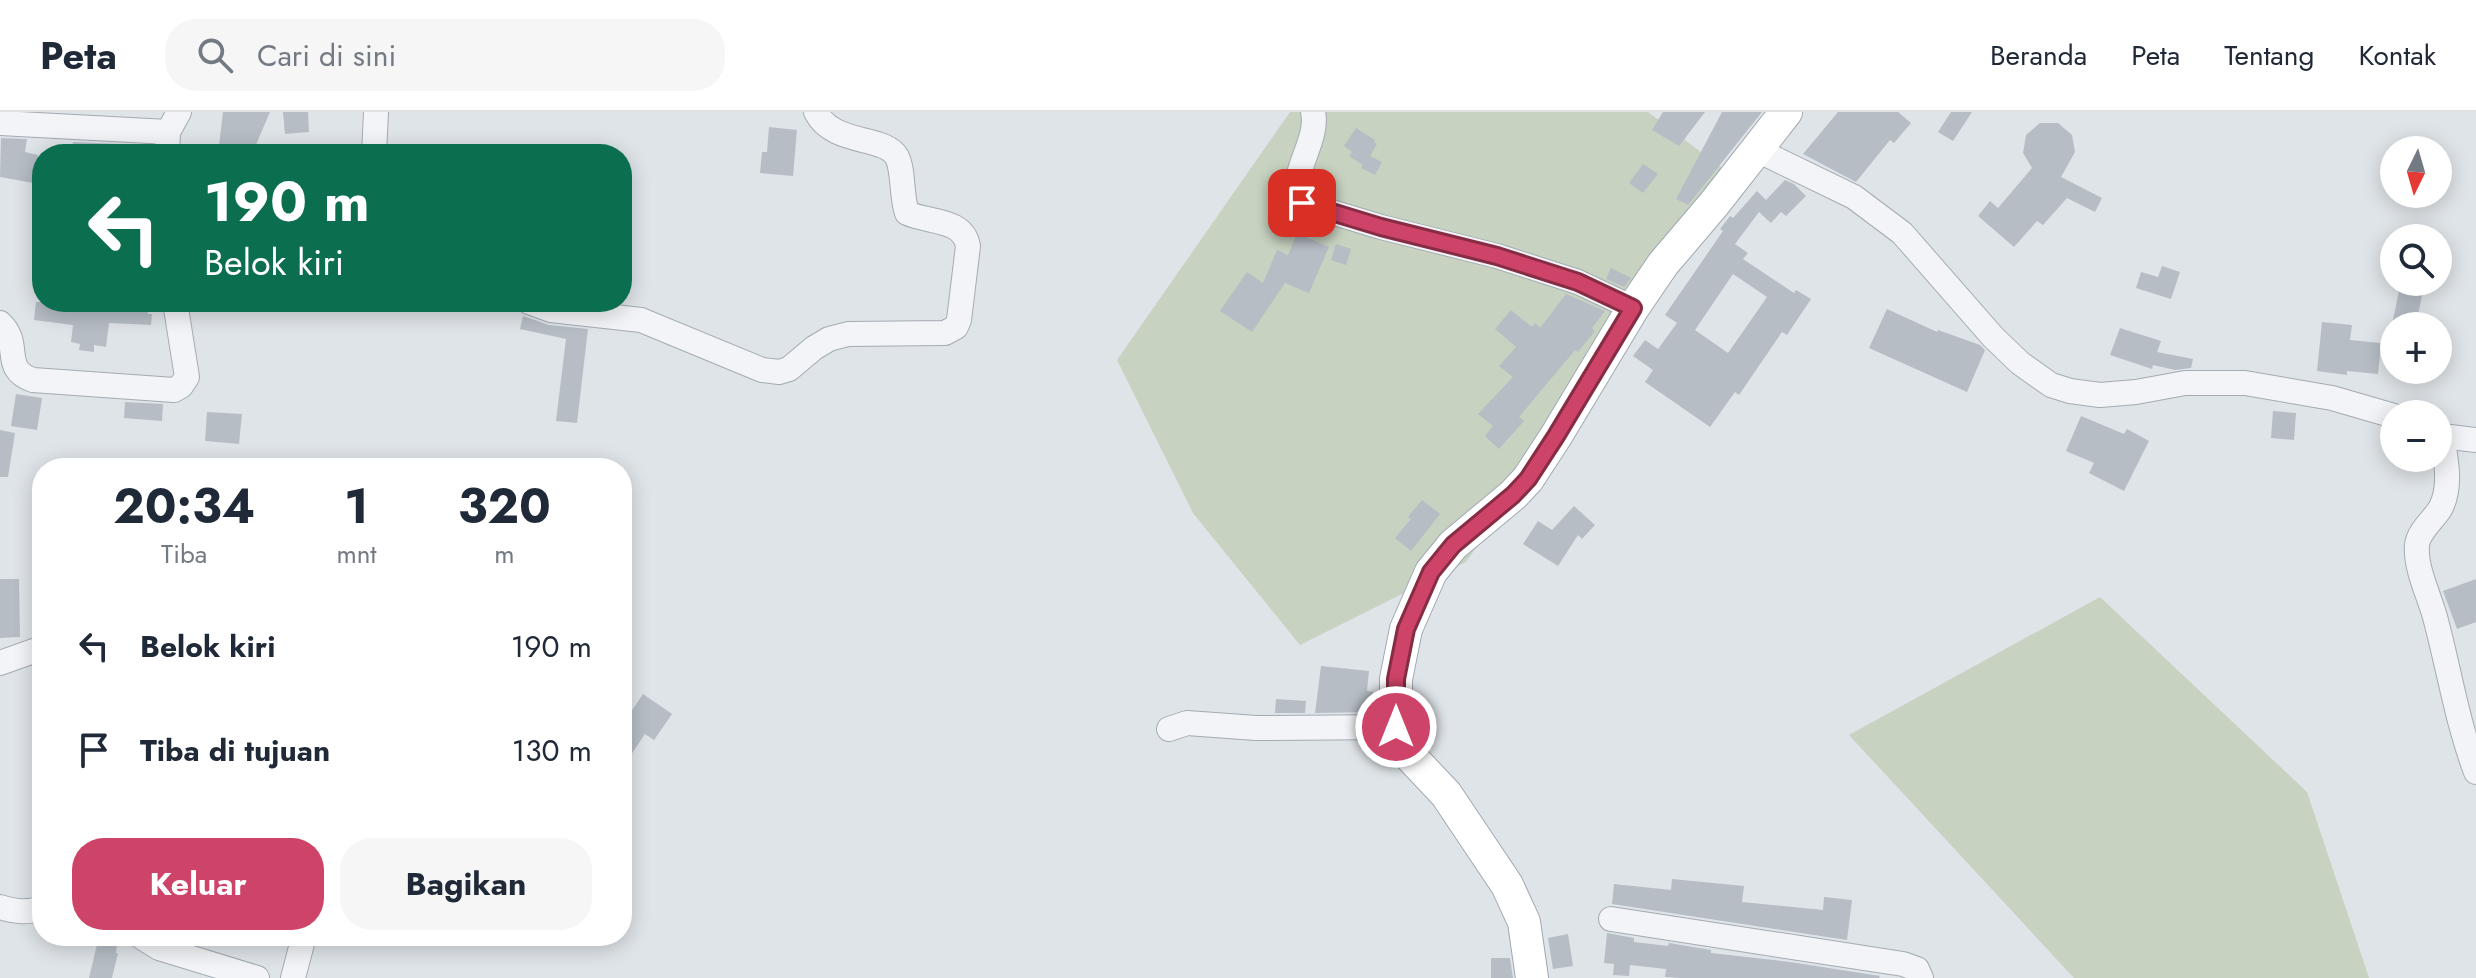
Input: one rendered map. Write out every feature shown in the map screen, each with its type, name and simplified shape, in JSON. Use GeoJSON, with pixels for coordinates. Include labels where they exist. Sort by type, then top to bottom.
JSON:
{"type":"FeatureCollection","features":[{"type":"Feature","properties":{"kind":"main road"},"geometry":{"type":"LineString","coordinates":[[1532,978],[1524,922],[1507,885],[1446,794],[1411,757],[1396,727],[1396,679],[1406,629],[1431,572],[1453,545],[1528,479],[1663,264],[1786,112]]}},
{"type":"Feature","properties":{"kind":"street"},"geometry":{"type":"LineString","coordinates":[[374,144],[376,112]]}},
{"type":"Feature","properties":{"kind":"street"},"geometry":{"type":"LineString","coordinates":[[569,312],[641,320],[762,370],[779,372],[789,369],[829,339],[848,334],[945,333],[956,327],[968,246],[966,236],[947,224],[907,213],[902,199],[899,159],[892,150],[831,131],[816,112]]}},
{"type":"Feature","properties":{"kind":"street"},"geometry":{"type":"LineString","coordinates":[[1313,112],[1312,139],[1296,188],[1302,203],[1381,227],[1497,256],[1578,282],[1633,308]]}},
{"type":"Feature","properties":{"kind":"street"},"geometry":{"type":"LineString","coordinates":[[0,123],[171,133]]}},
{"type":"Feature","properties":{"kind":"street"},"geometry":{"type":"LineString","coordinates":[[1757,150],[1854,197],[1902,233],[1993,337],[2020,363],[2051,385],[2100,395],[2185,383],[2245,383],[2332,398],[2380,412]]}},
{"type":"Feature","properties":{"kind":"street"},"geometry":{"type":"LineString","coordinates":[[0,323],[9,331],[16,371],[23,377],[174,390],[187,377],[177,312]]}},
{"type":"Feature","properties":{"kind":"street"},"geometry":{"type":"LineString","coordinates":[[2452,437],[2476,440]]}},
{"type":"Feature","properties":{"kind":"street"},"geometry":{"type":"LineString","coordinates":[[2445,472],[2441,508],[2418,538],[2417,553],[2462,736],[2476,772]]}},
{"type":"Feature","properties":{"kind":"street"},"geometry":{"type":"LineString","coordinates":[[0,663],[32,652]]}},
{"type":"Feature","properties":{"kind":"street"},"geometry":{"type":"LineString","coordinates":[[1169,729],[1187,723],[1256,728],[1396,727]]}},
{"type":"Feature","properties":{"kind":"street"},"geometry":{"type":"LineString","coordinates":[[0,907],[12,911],[32,910]]}},
{"type":"Feature","properties":{"kind":"street"},"geometry":{"type":"LineString","coordinates":[[1611,919],[1903,964],[1917,969],[1921,978]]}},
{"type":"Feature","properties":{"kind":"street"},"geometry":{"type":"LineString","coordinates":[[156,946],[257,978]]}},
{"type":"Feature","properties":{"kind":"street"},"geometry":{"type":"LineString","coordinates":[[293,978],[301,946]]}},
{"type":"Feature","properties":{"kind":"green space"},"geometry":{"type":"Polygon","coordinates":[[[1290,112],[1648,112],[1735,178],[1466,562],[1300,645],[1193,513],[1117,360],[1290,112]]]}},
{"type":"Feature","properties":{"kind":"green space"},"geometry":{"type":"Polygon","coordinates":[[[2100,597],[2307,792],[2369,978],[2074,978],[1849,735],[2100,597]]]}},
{"type":"Feature","properties":{"kind":"building"},"geometry":{"type":"Polygon","coordinates":[[[223,112],[270,112],[256,144],[219,144],[223,112]]]}},
{"type":"Feature","properties":{"kind":"building"},"geometry":{"type":"Polygon","coordinates":[[[283,112],[308,112],[309,132],[285,134],[283,112]]]}},
{"type":"Feature","properties":{"kind":"building"},"geometry":{"type":"Polygon","coordinates":[[[1663,112],[1705,112],[1679,146],[1652,130],[1663,112]]]}},
{"type":"Feature","properties":{"kind":"building"},"geometry":{"type":"Polygon","coordinates":[[[1722,112],[1762,112],[1688,205],[1676,199],[1722,112]]]}},
{"type":"Feature","properties":{"kind":"building"},"geometry":{"type":"Polygon","coordinates":[[[1838,112],[1898,112],[1911,123],[1894,143],[1890,140],[1856,182],[1803,154],[1838,112]]]}},
{"type":"Feature","properties":{"kind":"building"},"geometry":{"type":"Polygon","coordinates":[[[1951,112],[1972,112],[1953,141],[1938,132],[1951,112]]]}},
{"type":"Feature","properties":{"kind":"building"},"geometry":{"type":"Polygon","coordinates":[[[2040,123],[2058,123],[2072,135],[2075,152],[2061,177],[2102,198],[2095,212],[2067,198],[2043,225],[2037,221],[2014,247],[1978,216],[1990,201],[1998,208],[2032,168],[2023,153],[2026,135],[2040,123]]]}},
{"type":"Feature","properties":{"kind":"building"},"geometry":{"type":"Polygon","coordinates":[[[769,127],[797,130],[793,176],[760,173],[762,152],[767,152],[769,127]]]}},
{"type":"Feature","properties":{"kind":"building"},"geometry":{"type":"Polygon","coordinates":[[[1356,128],[1377,144],[1370,156],[1382,162],[1375,175],[1361,168],[1363,165],[1349,156],[1352,152],[1344,146],[1356,128]]]}},
{"type":"Feature","properties":{"kind":"building"},"geometry":{"type":"Polygon","coordinates":[[[1,138],[27,139],[25,152],[32,154],[32,183],[0,177],[1,138]]]}},
{"type":"Feature","properties":{"kind":"building"},"geometry":{"type":"Polygon","coordinates":[[[73,142],[119,144],[72,144],[73,142]]]}},
{"type":"Feature","properties":{"kind":"building"},"geometry":{"type":"Polygon","coordinates":[[[1643,164],[1658,174],[1643,193],[1629,183],[1643,164]]]}},
{"type":"Feature","properties":{"kind":"building"},"geometry":{"type":"Polygon","coordinates":[[[1785,180],[1806,196],[1786,216],[1781,212],[1771,223],[1759,212],[1735,244],[1748,253],[1743,259],[1794,293],[1796,290],[1811,299],[1787,335],[1782,332],[1739,395],[1735,392],[1710,427],[1645,382],[1653,370],[1633,356],[1645,340],[1658,349],[1677,323],[1665,315],[1730,216],[1733,218],[1757,191],[1766,200],[1785,180]],[[1733,274],[1695,330],[1728,353],[1767,297],[1733,274]]]}},
{"type":"Feature","properties":{"kind":"building"},"geometry":{"type":"Polygon","coordinates":[[[1297,233],[1329,247],[1309,293],[1285,283],[1252,332],[1220,311],[1247,272],[1263,283],[1277,250],[1288,255],[1297,233]]]}},
{"type":"Feature","properties":{"kind":"building"},"geometry":{"type":"Polygon","coordinates":[[[1336,244],[1351,249],[1346,265],[1331,260],[1336,244]]]}},
{"type":"Feature","properties":{"kind":"building"},"geometry":{"type":"Polygon","coordinates":[[[2162,266],[2180,272],[2171,299],[2136,288],[2141,272],[2158,277],[2162,266]]]}},
{"type":"Feature","properties":{"kind":"building"},"geometry":{"type":"Polygon","coordinates":[[[1611,268],[1631,278],[1624,287],[1606,279],[1611,268]]]}},
{"type":"Feature","properties":{"kind":"building"},"geometry":{"type":"Polygon","coordinates":[[[1566,294],[1605,311],[1592,328],[1595,331],[1578,352],[1575,350],[1519,417],[1524,421],[1499,449],[1485,436],[1493,426],[1478,414],[1513,377],[1499,366],[1516,347],[1495,329],[1511,310],[1532,327],[1535,323],[1540,328],[1566,294]]]}},
{"type":"Feature","properties":{"kind":"building"},"geometry":{"type":"Polygon","coordinates":[[[2398,296],[2422,296],[2419,312],[2395,312],[2398,296]]]}},
{"type":"Feature","properties":{"kind":"building"},"geometry":{"type":"Polygon","coordinates":[[[1887,309],[1937,332],[1980,345],[1985,350],[1967,392],[1869,348],[1887,309]]]}},
{"type":"Feature","properties":{"kind":"building"},"geometry":{"type":"Polygon","coordinates":[[[35,312],[152,314],[151,325],[109,323],[106,347],[94,345],[94,352],[79,350],[80,344],[71,342],[73,325],[34,320],[35,312]]]}},
{"type":"Feature","properties":{"kind":"building"},"geometry":{"type":"Polygon","coordinates":[[[523,316],[549,325],[588,329],[577,423],[556,421],[566,339],[520,329],[523,316]]]}},
{"type":"Feature","properties":{"kind":"building"},"geometry":{"type":"Polygon","coordinates":[[[2322,322],[2352,325],[2350,340],[2380,343],[2378,374],[2347,371],[2347,375],[2317,371],[2322,322]]]}},
{"type":"Feature","properties":{"kind":"building"},"geometry":{"type":"Polygon","coordinates":[[[2120,328],[2161,341],[2157,352],[2193,359],[2191,368],[2175,370],[2153,365],[2152,369],[2110,355],[2120,328]]]}},
{"type":"Feature","properties":{"kind":"building"},"geometry":{"type":"Polygon","coordinates":[[[16,394],[42,398],[37,430],[11,426],[16,394]]]}},
{"type":"Feature","properties":{"kind":"building"},"geometry":{"type":"Polygon","coordinates":[[[125,402],[163,404],[162,421],[124,418],[125,402]]]}},
{"type":"Feature","properties":{"kind":"building"},"geometry":{"type":"Polygon","coordinates":[[[2273,411],[2296,413],[2294,440],[2271,438],[2273,411]]]}},
{"type":"Feature","properties":{"kind":"building"},"geometry":{"type":"Polygon","coordinates":[[[207,412],[242,414],[239,444],[205,441],[207,412]]]}},
{"type":"Feature","properties":{"kind":"building"},"geometry":{"type":"Polygon","coordinates":[[[2081,416],[2124,434],[2127,429],[2149,441],[2124,491],[2089,473],[2094,463],[2066,451],[2081,416]]]}},
{"type":"Feature","properties":{"kind":"building"},"geometry":{"type":"Polygon","coordinates":[[[0,430],[15,433],[8,477],[0,477],[0,430]]]}},
{"type":"Feature","properties":{"kind":"building"},"geometry":{"type":"Polygon","coordinates":[[[1422,500],[1440,514],[1411,551],[1395,538],[1422,500]]]}},
{"type":"Feature","properties":{"kind":"building"},"geometry":{"type":"Polygon","coordinates":[[[1574,506],[1595,525],[1582,539],[1578,535],[1558,566],[1523,544],[1538,521],[1552,530],[1574,506]]]}},
{"type":"Feature","properties":{"kind":"building"},"geometry":{"type":"Polygon","coordinates":[[[0,579],[19,579],[20,637],[0,638],[0,579]]]}},
{"type":"Feature","properties":{"kind":"building"},"geometry":{"type":"Polygon","coordinates":[[[2476,579],[2476,622],[2457,629],[2443,591],[2476,579]]]}},
{"type":"Feature","properties":{"kind":"building"},"geometry":{"type":"Polygon","coordinates":[[[1321,666],[1369,671],[1367,691],[1374,692],[1371,712],[1315,713],[1321,666]]]}},
{"type":"Feature","properties":{"kind":"building"},"geometry":{"type":"Polygon","coordinates":[[[643,694],[672,714],[654,740],[645,734],[632,753],[632,710],[643,694]]]}},
{"type":"Feature","properties":{"kind":"building"},"geometry":{"type":"Polygon","coordinates":[[[1276,699],[1306,701],[1305,713],[1275,713],[1276,699]]]}},
{"type":"Feature","properties":{"kind":"building"},"geometry":{"type":"Polygon","coordinates":[[[1672,879],[1744,886],[1742,902],[1823,910],[1824,897],[1852,900],[1847,940],[1612,904],[1614,884],[1671,890],[1672,879]]]}},
{"type":"Feature","properties":{"kind":"building"},"geometry":{"type":"Polygon","coordinates":[[[1607,933],[1634,938],[1634,942],[1668,946],[1669,943],[1711,950],[1711,953],[1880,976],[1680,978],[1665,977],[1666,969],[1630,965],[1629,976],[1613,975],[1614,964],[1604,963],[1607,933]]]}},
{"type":"Feature","properties":{"kind":"building"},"geometry":{"type":"Polygon","coordinates":[[[1568,934],[1573,966],[1553,969],[1548,938],[1568,934]]]}},
{"type":"Feature","properties":{"kind":"building"},"geometry":{"type":"Polygon","coordinates":[[[97,946],[117,946],[112,978],[89,978],[97,946]]]}},
{"type":"Feature","properties":{"kind":"building"},"geometry":{"type":"Polygon","coordinates":[[[1491,958],[1510,958],[1513,978],[1491,978],[1491,958]]]}},
{"type":"Feature","properties":{"kind":"route"},"geometry":{"type":"LineString","coordinates":[[1302,203],[1381,227],[1497,256],[1578,282],[1633,308],[1528,479],[1453,545],[1431,572],[1406,629],[1396,679],[1396,727]]}}]}
